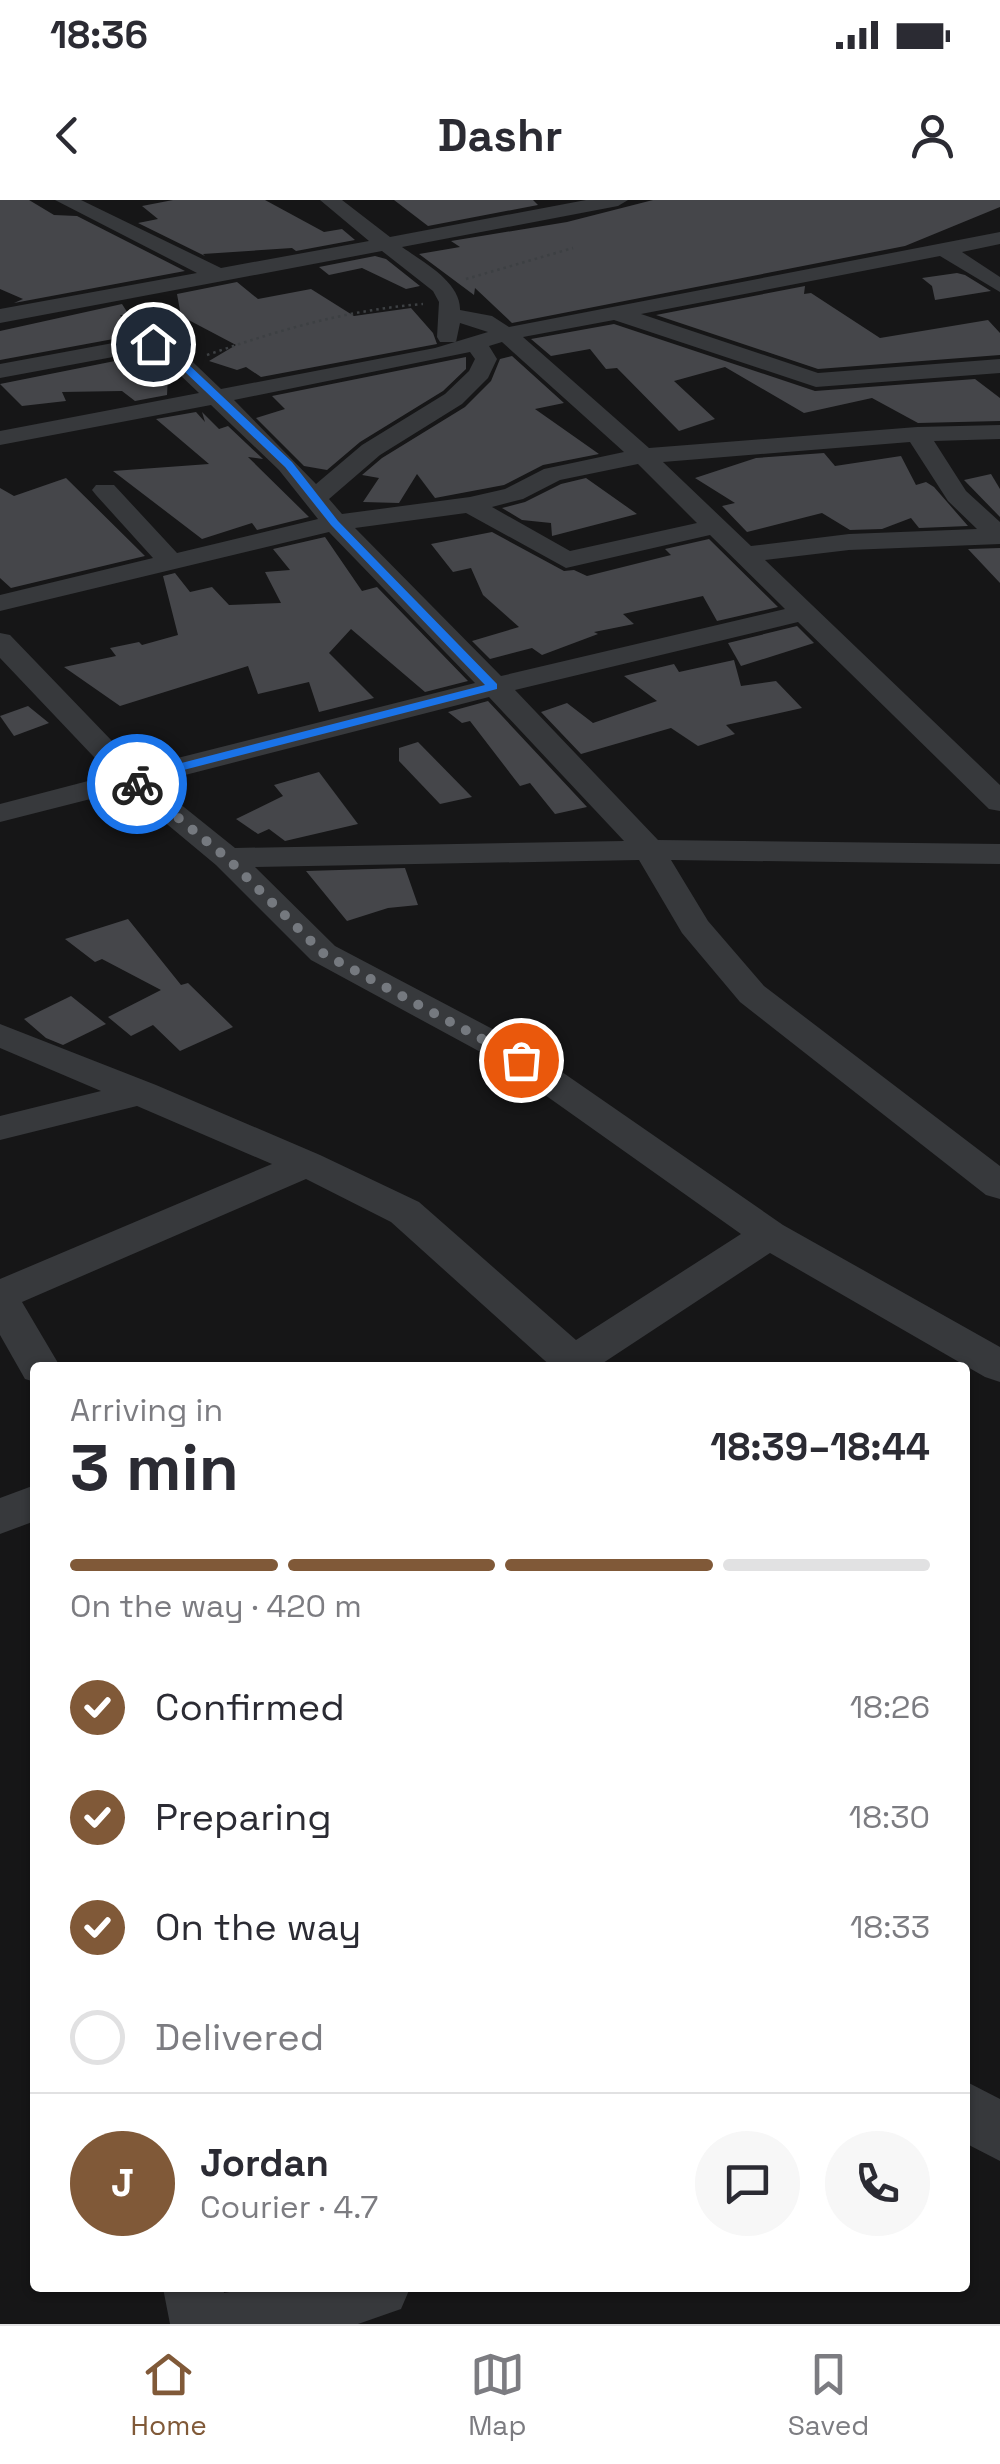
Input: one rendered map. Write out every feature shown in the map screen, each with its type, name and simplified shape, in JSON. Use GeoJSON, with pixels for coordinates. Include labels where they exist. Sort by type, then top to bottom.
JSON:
{"type":"FeatureCollection","features":[{"type":"Feature","properties":{"kind":"street"},"geometry":{"type":"LineString","coordinates":[[330,200],[387,245],[447,301],[506,334],[643,456],[1000,802]]}},
{"type":"Feature","properties":{"kind":"street"},"geometry":{"type":"LineString","coordinates":[[2,313],[618,200]]}},
{"type":"Feature","properties":{"kind":"street"},"geometry":{"type":"LineString","coordinates":[[73,201],[216,274]]}},
{"type":"Feature","properties":{"kind":"street"},"geometry":{"type":"LineString","coordinates":[[0,438],[439,354],[506,334],[1000,238]]}},
{"type":"Feature","properties":{"kind":"street"},"geometry":{"type":"LineString","coordinates":[[947,251],[1000,286]]}},
{"type":"Feature","properties":{"kind":"street"},"geometry":{"type":"LineString","coordinates":[[439,354],[451,331],[447,301]]}},
{"type":"Feature","properties":{"kind":"street"},"geometry":{"type":"LineString","coordinates":[[613,312],[816,380],[1000,366]]}},
{"type":"Feature","properties":{"kind":"street"},"geometry":{"type":"LineString","coordinates":[[0,371],[153,344],[166,349],[317,496],[334,523],[604,798],[649,850],[694,926],[752,994],[1000,1186]]}},
{"type":"Feature","properties":{"kind":"street"},"geometry":{"type":"LineString","coordinates":[[317,496],[371,450],[453,398],[483,371],[486,359],[476,344]]}},
{"type":"Feature","properties":{"kind":"street"},"geometry":{"type":"LineString","coordinates":[[0,603],[334,523],[470,505],[514,494],[553,474],[643,456],[917,434],[1000,432]]}},
{"type":"Feature","properties":{"kind":"street"},"geometry":{"type":"LineString","coordinates":[[747,554],[849,542],[1000,536],[957,496],[917,434]]}},
{"type":"Feature","properties":{"kind":"street"},"geometry":{"type":"LineString","coordinates":[[105,490],[173,564]]}},
{"type":"Feature","properties":{"kind":"street"},"geometry":{"type":"LineString","coordinates":[[470,505],[566,560],[716,526]]}},
{"type":"Feature","properties":{"kind":"street"},"geometry":{"type":"LineString","coordinates":[[0,814],[493,687],[806,612]]}},
{"type":"Feature","properties":{"kind":"street"},"geometry":{"type":"LineString","coordinates":[[0,641],[132,780],[227,858],[324,954],[510,1053],[769,1234],[989,1347]]}},
{"type":"Feature","properties":{"kind":"street"},"geometry":{"type":"LineString","coordinates":[[227,858],[649,850],[1000,854]]}},
{"type":"Feature","properties":{"kind":"street"},"geometry":{"type":"LineString","coordinates":[[0,1035],[307,1164],[406,1212],[576,1362]]}},
{"type":"Feature","properties":{"kind":"street"},"geometry":{"type":"LineString","coordinates":[[0,1128],[143,1093]]}},
{"type":"Feature","properties":{"kind":"street"},"geometry":{"type":"LineString","coordinates":[[37,1362],[0,1298],[307,1164]]}},
{"type":"Feature","properties":{"kind":"street"},"geometry":{"type":"LineString","coordinates":[[581,1362],[769,1234]]}},
{"type":"Feature","properties":{"kind":"street"},"geometry":{"type":"LineString","coordinates":[[0,1516],[30,1505]]}},
{"type":"Feature","properties":{"kind":"street"},"geometry":{"type":"LineString","coordinates":[[194,2292],[200,2324]]}},
{"type":"Feature","properties":{"kind":"street"},"geometry":{"type":"LineString","coordinates":[[216,2324],[366,2292]]}},
{"type":"Feature","properties":{"kind":"path"},"geometry":{"type":"LineString","coordinates":[[179,361],[216,353],[307,320],[371,308],[447,301],[573,248]]}},
{"type":"Feature","properties":{"kind":"building"},"geometry":{"type":"Polygon","coordinates":[[[0,200],[29,200],[54,215],[77,216],[185,271],[14,303],[23,299],[0,289],[0,200]]]}},
{"type":"Feature","properties":{"kind":"building"},"geometry":{"type":"Polygon","coordinates":[[[173,200],[265,200],[324,232],[342,229],[355,240],[296,251],[292,248],[205,256],[138,223],[158,219],[142,206],[173,200]]]}},
{"type":"Feature","properties":{"kind":"building"},"geometry":{"type":"Polygon","coordinates":[[[394,200],[533,200],[538,205],[428,226],[394,200]]]}},
{"type":"Feature","properties":{"kind":"building"},"geometry":{"type":"Polygon","coordinates":[[[653,200],[1000,200],[1000,207],[905,246],[512,323],[475,288],[474,295],[419,254],[460,247],[451,241],[567,222],[653,200]]]}},
{"type":"Feature","properties":{"kind":"building"},"geometry":{"type":"Polygon","coordinates":[[[375,256],[386,259],[420,286],[406,289],[362,268],[329,275],[319,267],[375,256]]]}},
{"type":"Feature","properties":{"kind":"building"},"geometry":{"type":"Polygon","coordinates":[[[957,273],[991,291],[935,300],[932,286],[922,278],[957,273]]]}},
{"type":"Feature","properties":{"kind":"building"},"geometry":{"type":"Polygon","coordinates":[[[237,282],[258,299],[311,289],[354,316],[411,308],[433,333],[437,344],[261,377],[246,367],[237,370],[209,361],[236,345],[181,316],[177,294],[237,282]]]}},
{"type":"Feature","properties":{"kind":"building"},"geometry":{"type":"Polygon","coordinates":[[[805,286],[804,294],[811,293],[880,338],[988,320],[1000,333],[1000,355],[818,369],[656,315],[805,286]]]}},
{"type":"Feature","properties":{"kind":"building"},"geometry":{"type":"Polygon","coordinates":[[[122,304],[129,315],[120,315],[135,335],[0,360],[0,331],[122,304]]]}},
{"type":"Feature","properties":{"kind":"building"},"geometry":{"type":"Polygon","coordinates":[[[614,324],[815,391],[975,379],[1000,398],[1000,421],[918,423],[872,398],[804,413],[725,367],[674,381],[715,419],[679,431],[617,368],[606,369],[590,349],[551,356],[531,339],[614,324]]]}},
{"type":"Feature","properties":{"kind":"building"},"geometry":{"type":"Polygon","coordinates":[[[140,356],[154,358],[168,376],[167,395],[135,401],[122,391],[62,392],[66,401],[22,406],[0,384],[140,356]]]}},
{"type":"Feature","properties":{"kind":"building"},"geometry":{"type":"Polygon","coordinates":[[[512,356],[564,403],[535,409],[599,454],[543,465],[504,485],[435,498],[417,474],[399,503],[363,502],[379,478],[362,475],[382,458],[465,407],[491,381],[500,359],[512,356]]]}},
{"type":"Feature","properties":{"kind":"building"},"geometry":{"type":"Polygon","coordinates":[[[466,357],[466,369],[443,391],[360,442],[327,470],[304,466],[256,418],[285,409],[272,396],[466,357]]]}},
{"type":"Feature","properties":{"kind":"building"},"geometry":{"type":"Polygon","coordinates":[[[196,412],[205,422],[202,412],[219,429],[228,426],[263,459],[248,457],[309,517],[257,530],[252,523],[202,539],[113,471],[209,464],[156,419],[196,412]]]}},
{"type":"Feature","properties":{"kind":"building"},"geometry":{"type":"Polygon","coordinates":[[[824,453],[835,466],[901,456],[916,485],[926,482],[934,487],[968,526],[919,528],[911,518],[882,529],[850,530],[822,513],[747,532],[722,506],[735,503],[695,478],[756,458],[824,453]]]}},
{"type":"Feature","properties":{"kind":"building"},"geometry":{"type":"Polygon","coordinates":[[[991,474],[1000,489],[1000,517],[964,480],[991,474]]]}},
{"type":"Feature","properties":{"kind":"building"},"geometry":{"type":"Polygon","coordinates":[[[66,478],[145,556],[11,588],[0,578],[0,488],[14,496],[66,478]]]}},
{"type":"Feature","properties":{"kind":"building"},"geometry":{"type":"Polygon","coordinates":[[[586,478],[637,514],[552,536],[551,523],[522,520],[502,508],[525,502],[561,484],[586,478]]]}},
{"type":"Feature","properties":{"kind":"building"},"geometry":{"type":"Polygon","coordinates":[[[492,532],[564,571],[574,570],[587,576],[671,555],[665,549],[709,539],[778,607],[717,621],[703,596],[623,614],[634,624],[594,632],[598,634],[542,655],[532,648],[490,659],[472,641],[519,627],[483,595],[471,568],[453,572],[431,544],[492,532]]]}},
{"type":"Feature","properties":{"kind":"building"},"geometry":{"type":"Polygon","coordinates":[[[325,537],[362,591],[377,587],[468,681],[425,692],[351,629],[329,653],[374,698],[319,712],[309,682],[258,694],[248,666],[120,706],[64,667],[116,656],[110,648],[139,642],[142,645],[178,635],[163,576],[175,573],[190,592],[212,587],[229,605],[281,603],[265,572],[290,570],[273,549],[325,537]]]}},
{"type":"Feature","properties":{"kind":"building"},"geometry":{"type":"Polygon","coordinates":[[[1000,548],[1000,583],[968,549],[1000,548]]]}},
{"type":"Feature","properties":{"kind":"building"},"geometry":{"type":"Polygon","coordinates":[[[797,626],[814,643],[741,666],[728,643],[797,626]]]}},
{"type":"Feature","properties":{"kind":"building"},"geometry":{"type":"Polygon","coordinates":[[[734,660],[741,686],[776,681],[802,708],[726,725],[735,734],[698,746],[671,728],[581,754],[541,712],[567,703],[593,723],[657,701],[624,676],[674,664],[679,672],[734,660]]]}},
{"type":"Feature","properties":{"kind":"building"},"geometry":{"type":"Polygon","coordinates":[[[488,701],[587,807],[555,814],[530,783],[520,786],[470,721],[462,723],[448,712],[488,701]]]}},
{"type":"Feature","properties":{"kind":"building"},"geometry":{"type":"Polygon","coordinates":[[[28,706],[49,723],[14,736],[0,716],[28,706]]]}},
{"type":"Feature","properties":{"kind":"building"},"geometry":{"type":"Polygon","coordinates":[[[418,742],[472,797],[440,804],[399,761],[399,748],[418,742]]]}},
{"type":"Feature","properties":{"kind":"building"},"geometry":{"type":"Polygon","coordinates":[[[319,772],[358,824],[285,841],[269,829],[258,834],[236,819],[283,796],[274,785],[319,772]]]}},
{"type":"Feature","properties":{"kind":"building"},"geometry":{"type":"Polygon","coordinates":[[[405,868],[418,905],[388,908],[347,921],[306,871],[405,868]]]}},
{"type":"Feature","properties":{"kind":"building"},"geometry":{"type":"Polygon","coordinates":[[[128,919],[181,985],[188,983],[233,1027],[180,1051],[153,1025],[131,1036],[108,1017],[161,990],[102,959],[95,962],[65,939],[128,919]]]}},
{"type":"Feature","properties":{"kind":"building"},"geometry":{"type":"Polygon","coordinates":[[[71,996],[106,1024],[63,1045],[46,1038],[24,1019],[71,996]]]}},
{"type":"Feature","properties":{"kind":"way so far"},"geometry":{"type":"LineString","coordinates":[[137,784],[227,858],[324,954],[521,1060]]}},
{"type":"Feature","properties":{"kind":"route"},"geometry":{"type":"LineString","coordinates":[[137,784],[132,780],[493,687],[334,523],[317,496],[288,464],[166,349],[153,344]]}}]}
